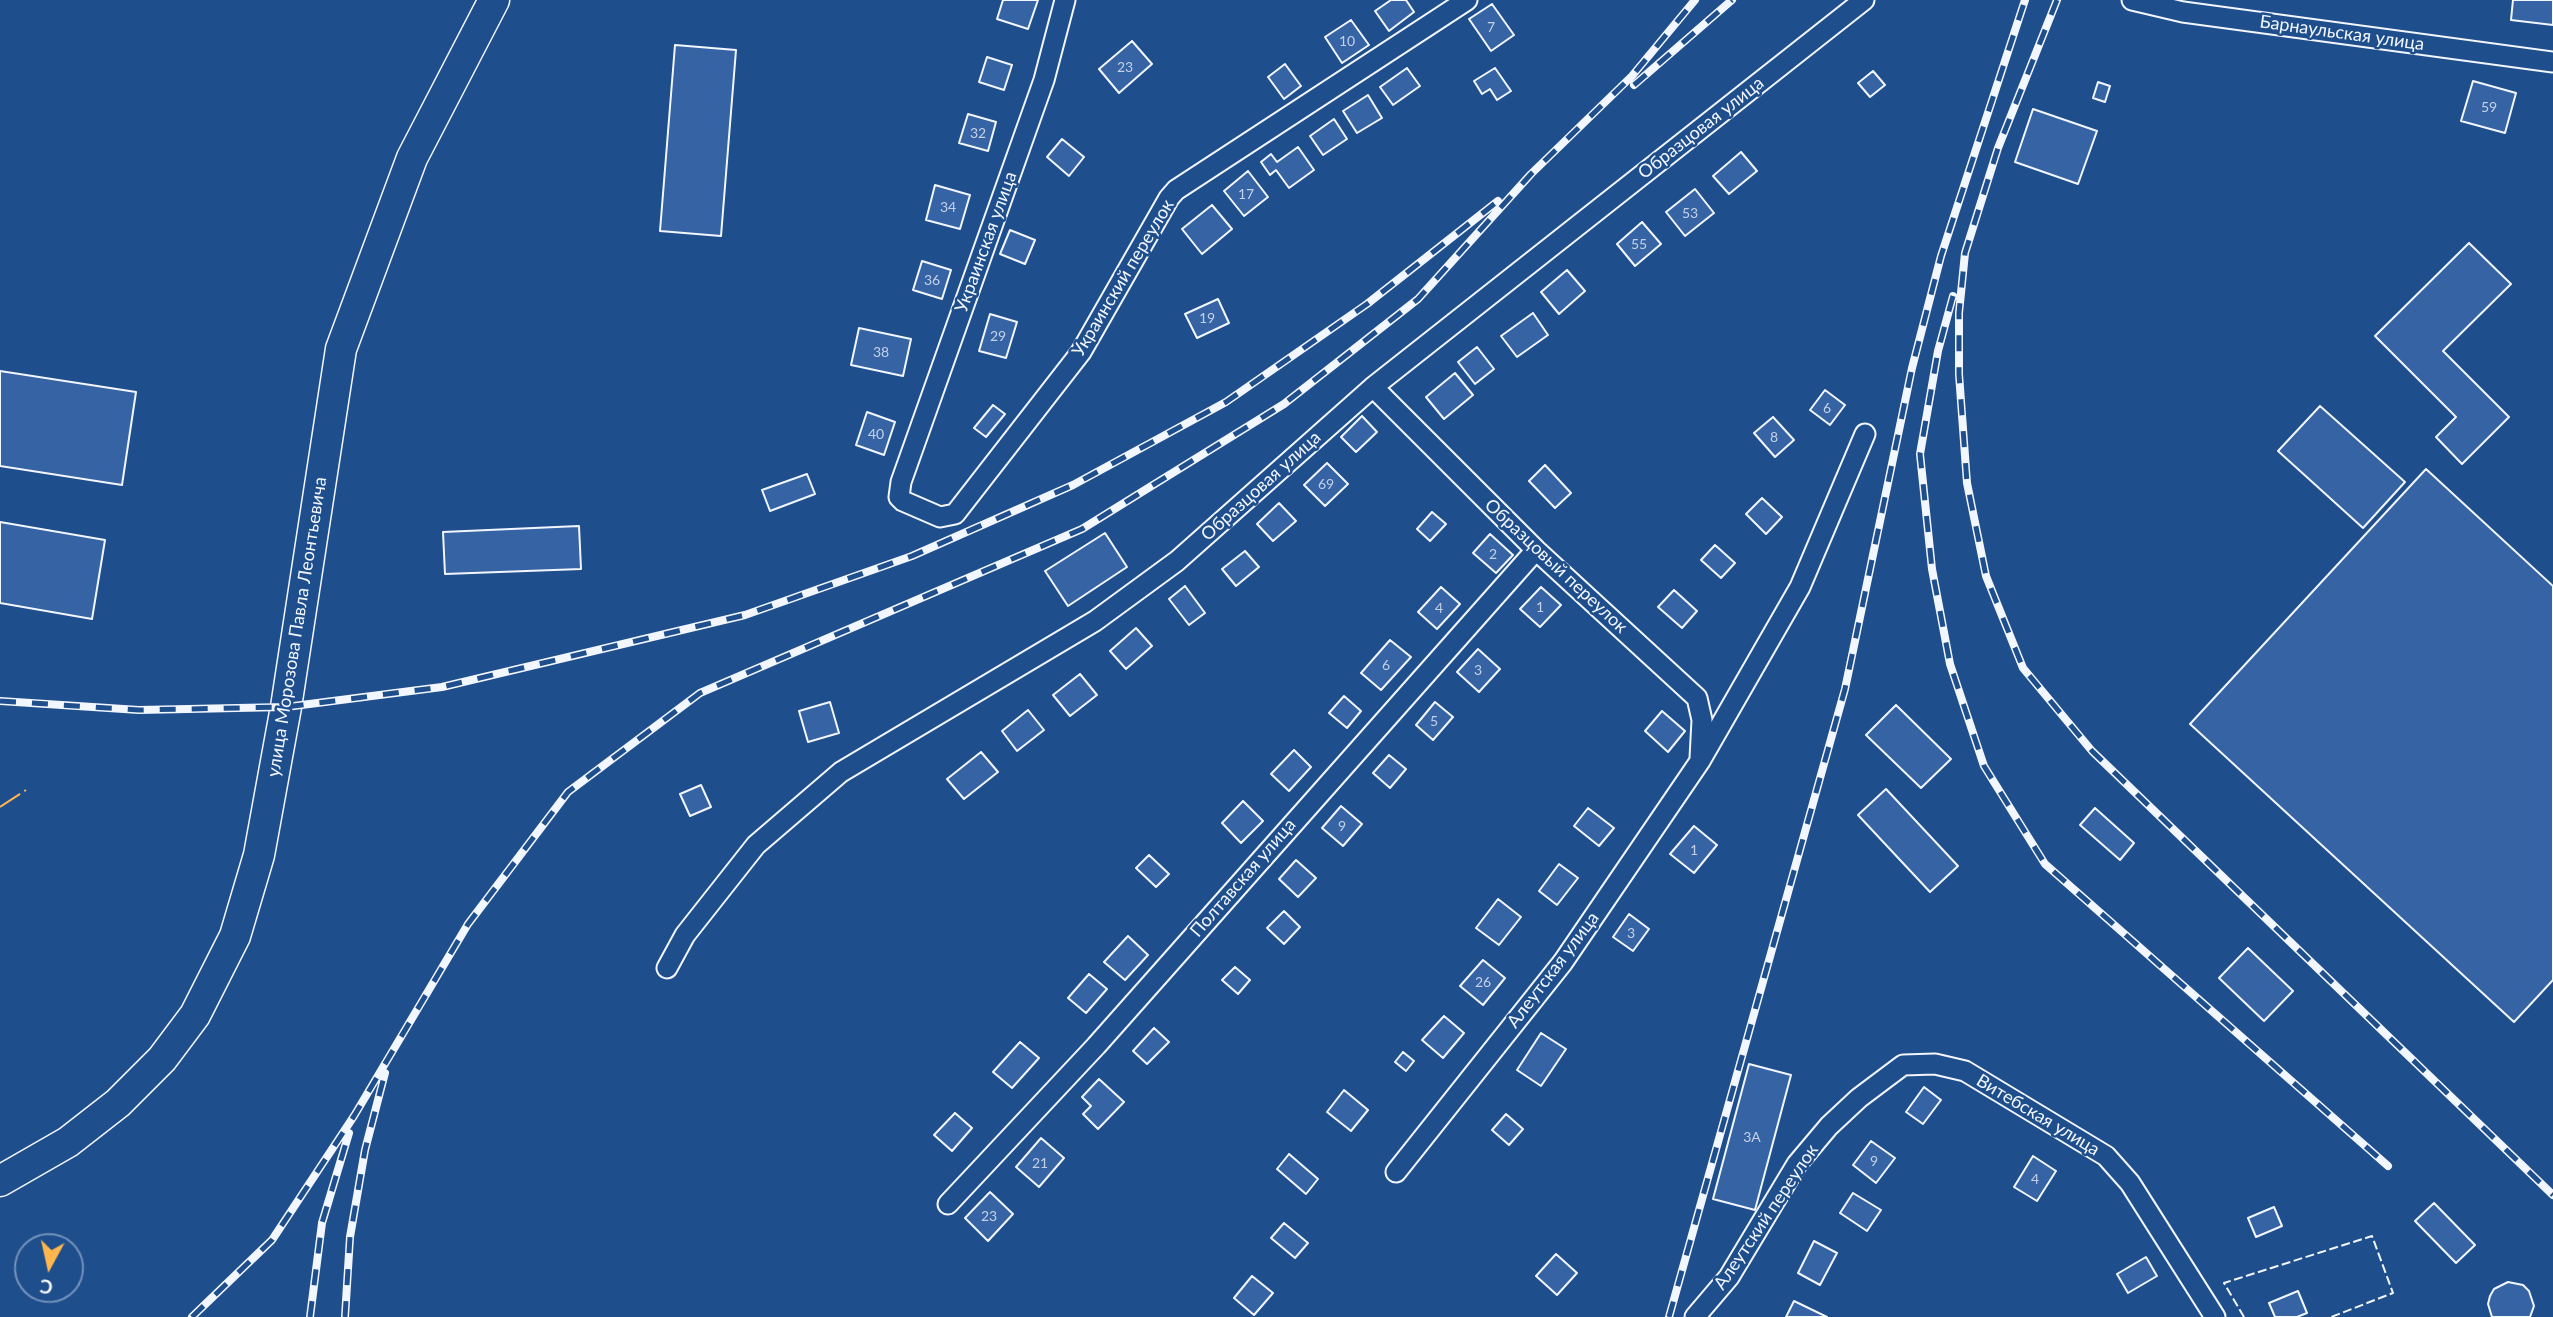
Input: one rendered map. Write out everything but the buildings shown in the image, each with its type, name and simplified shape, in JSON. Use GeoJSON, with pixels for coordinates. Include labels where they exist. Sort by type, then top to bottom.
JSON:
{"type":"FeatureCollection","features":[{"type":"Feature","properties":{"kind":"main road","name":"улица Морозова Павла Леонтьевича"},"geometry":{"type":"LineString","coordinates":[[0,1181],[68,1142],[118,1103],[162,1059],[195,1015],[235,936],[259,855],[286,707],[341,349],[412,158],[494,0]]}},
{"type":"Feature","properties":{"kind":"street","name":"Украинская улица"},"geometry":{"type":"LineString","coordinates":[[901,481],[1044,80],[1065,0]]}},
{"type":"Feature","properties":{"kind":"street","name":"Украинский переулок"},"geometry":{"type":"LineString","coordinates":[[901,481],[899,497],[903,501],[940,517],[955,513],[1082,352],[1169,198],[1186,182],[1467,0]]}},
{"type":"Feature","properties":{"kind":"street","name":"Образцовая улица"},"geometry":{"type":"LineString","coordinates":[[667,968],[685,935],[756,845],[841,772],[1096,621],[1177,561],[1373,387],[1864,0]]}},
{"type":"Feature","properties":{"kind":"street","name":"Барнаульская улица"},"geometry":{"type":"LineString","coordinates":[[2132,0],[2183,12],[2553,62]]}},
{"type":"Feature","properties":{"kind":"street","name":"Образцовый переулок"},"geometry":{"type":"LineString","coordinates":[[1373,387],[1536,550],[1697,698],[1702,720],[1700,761]]}},
{"type":"Feature","properties":{"kind":"street","name":"Алеутская улица"},"geometry":{"type":"LineString","coordinates":[[1396,1172],[1563,962],[1700,761],[1800,587],[1864,434]]}},
{"type":"Feature","properties":{"kind":"street","name":"Полтавская улица"},"geometry":{"type":"LineString","coordinates":[[948,1204],[1096,1046],[1536,550]]}},
{"type":"Feature","properties":{"kind":"street","name":"Витебская улица"},"geometry":{"type":"LineString","coordinates":[[1903,1065],[1935,1064],[1965,1071],[2106,1156],[2130,1183],[2215,1317]]}},
{"type":"Feature","properties":{"kind":"street","name":"Алеутский переулок"},"geometry":{"type":"LineString","coordinates":[[1695,1317],[1729,1277],[1797,1164],[1829,1126],[1859,1098],[1903,1065]]}},
{"type":"Feature","properties":{"kind":"railway"},"geometry":{"type":"LineString","coordinates":[[192,1317],[272,1240],[354,1116],[468,924],[568,792],[700,693],[1082,529],[1284,404],[1418,299],[1531,174],[1632,76],[1695,0]]}},
{"type":"Feature","properties":{"kind":"railway"},"geometry":{"type":"LineString","coordinates":[[1634,85],[1732,0]]}},
{"type":"Feature","properties":{"kind":"railway"},"geometry":{"type":"LineString","coordinates":[[1669,1317],[1845,689],[1912,368],[1941,256],[2025,0]]}},
{"type":"Feature","properties":{"kind":"railway"},"geometry":{"type":"LineString","coordinates":[[2057,0],[1998,148],[1965,253],[1959,313],[1959,374],[1967,483],[1986,576],[2023,668],[2092,751],[2553,1195]]}},
{"type":"Feature","properties":{"kind":"railway"},"geometry":{"type":"LineString","coordinates":[[0,701],[139,710],[286,707],[442,687],[745,615],[912,556],[1073,485],[1226,402],[1367,304],[1498,201]]}},
{"type":"Feature","properties":{"kind":"railway"},"geometry":{"type":"LineString","coordinates":[[1953,296],[1938,351],[1920,454],[1932,569],[1950,664],[1984,766],[2045,864],[2388,1166]]}},
{"type":"Feature","properties":{"kind":"railway"},"geometry":{"type":"LineString","coordinates":[[345,1317],[350,1237],[365,1150],[385,1073]]}},
{"type":"Feature","properties":{"kind":"railway"},"geometry":{"type":"LineString","coordinates":[[310,1317],[322,1223],[349,1133]]}},
{"type":"Feature","properties":{"kind":"fence"},"geometry":{"type":"LineString","coordinates":[[2244,1317],[2224,1283],[2372,1236],[2393,1293],[2331,1317]]}},
{"type":"Feature","properties":{"kind":"power"},"geometry":{"type":"LineString","coordinates":[[0,807],[26,790]]}}]}
